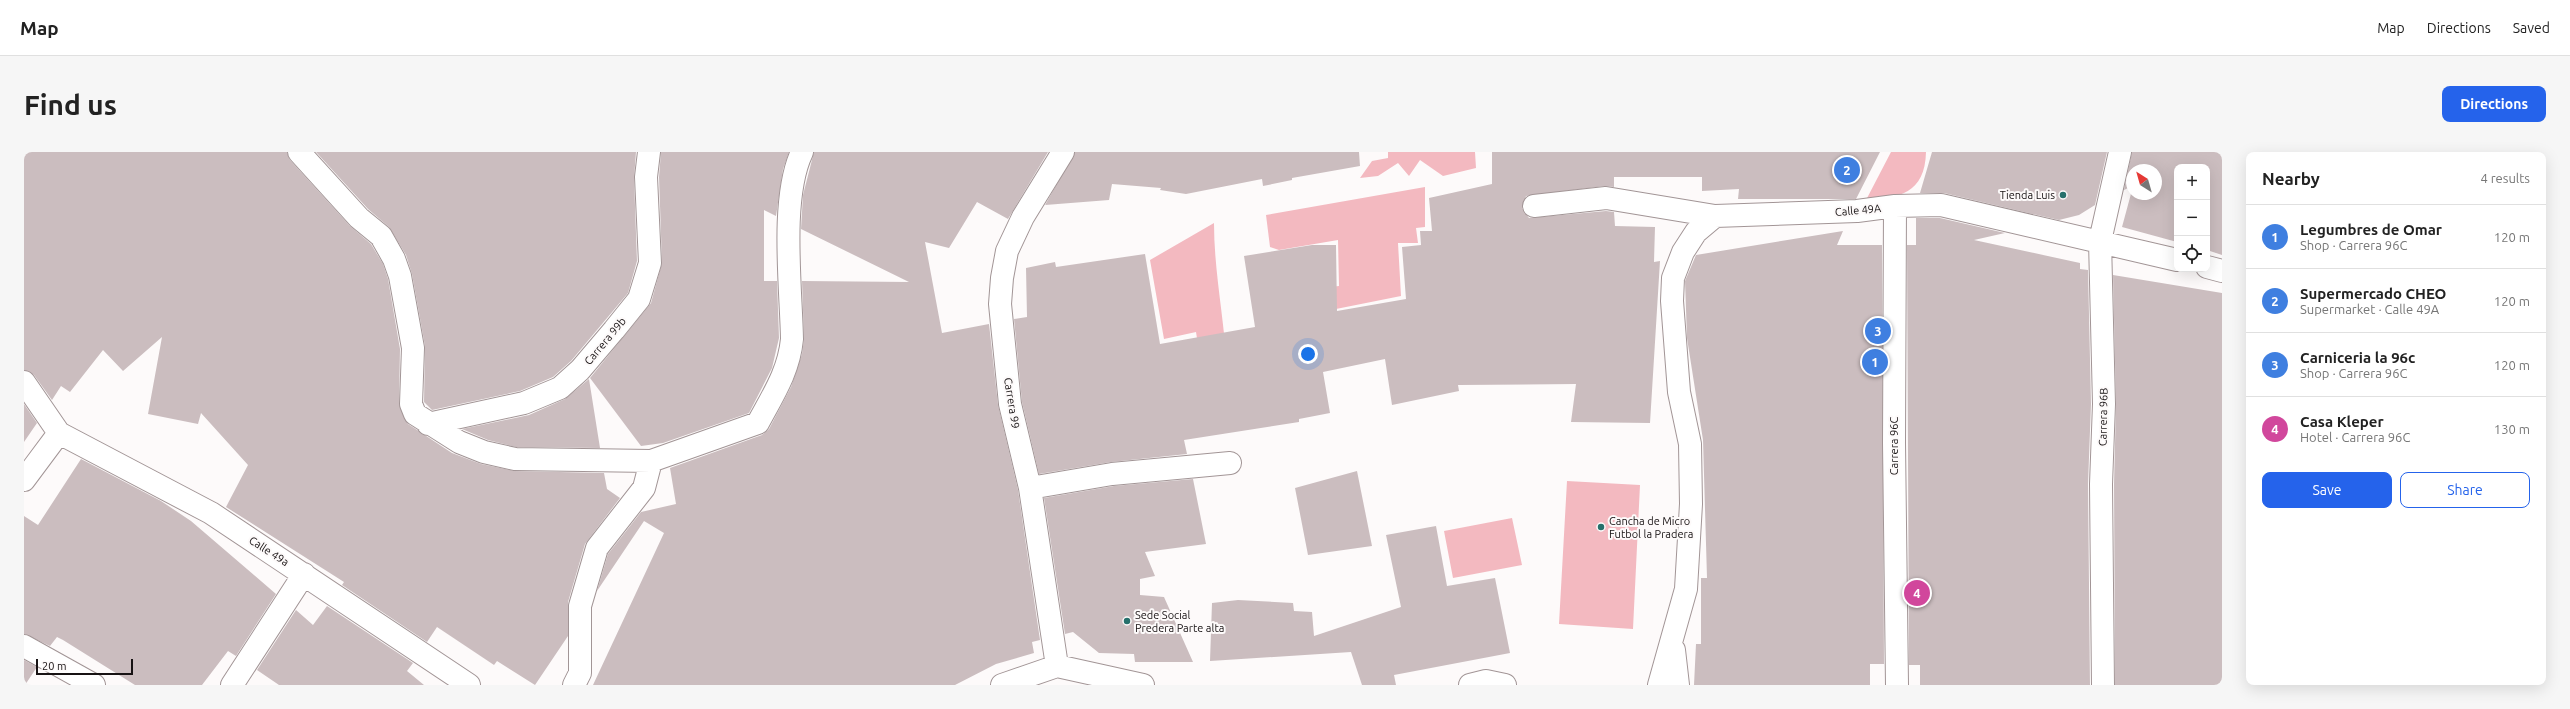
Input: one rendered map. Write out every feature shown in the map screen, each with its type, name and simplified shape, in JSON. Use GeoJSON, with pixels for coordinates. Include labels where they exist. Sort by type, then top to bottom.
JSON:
{"type":"FeatureCollection","features":[{"type":"Feature","properties":{"kind":"street"},"geometry":{"type":"LineString","coordinates":[[299,152],[359,218],[381,236],[394,258],[400,276],[413,348],[410,404],[414,414],[428,424],[465,445],[484,452],[516,459],[651,461],[758,422],[785,374],[790,358],[792,339],[789,208],[797,163],[802,152]]}},
{"type":"Feature","properties":{"kind":"street","name":"Carrera 99b"},"geometry":{"type":"LineString","coordinates":[[428,424],[524,403],[560,388],[580,370],[614,330],[639,299],[650,263],[646,177],[649,152]]}},
{"type":"Feature","properties":{"kind":"street","name":"Carrera 99"},"geometry":{"type":"LineString","coordinates":[[1057,666],[1030,488],[1010,404],[1000,304],[1002,278],[1007,251],[1023,217],[1063,152]]}},
{"type":"Feature","properties":{"kind":"street","name":"Carrera 96B"},"geometry":{"type":"LineString","coordinates":[[2103,685],[2101,484],[2104,404],[2100,241],[2120,152]]}},
{"type":"Feature","properties":{"kind":"street","name":"Calle 49A"},"geometry":{"type":"LineString","coordinates":[[1534,206],[1606,198],[1715,216],[1857,211],[1895,206],[1941,205],[2174,259]]}},
{"type":"Feature","properties":{"kind":"street","name":"Carrera 96C"},"geometry":{"type":"LineString","coordinates":[[1895,206],[1894,443],[1897,685]]}},
{"type":"Feature","properties":{"kind":"street"},"geometry":{"type":"LineString","coordinates":[[1660,685],[1686,589],[1691,504],[1690,444],[1679,392],[1672,301],[1673,278],[1683,252],[1692,239],[1715,216]]}},
{"type":"Feature","properties":{"kind":"street"},"geometry":{"type":"LineString","coordinates":[[2210,269],[2222,271]]}},
{"type":"Feature","properties":{"kind":"street"},"geometry":{"type":"LineString","coordinates":[[24,382],[59,433],[24,480]]}},
{"type":"Feature","properties":{"kind":"street","name":"Calle 49a"},"geometry":{"type":"LineString","coordinates":[[59,433],[211,513],[469,685]]}},
{"type":"Feature","properties":{"kind":"street"},"geometry":{"type":"LineString","coordinates":[[574,685],[580,673],[580,606],[598,548],[644,488],[651,461]]}},
{"type":"Feature","properties":{"kind":"street"},"geometry":{"type":"LineString","coordinates":[[1030,488],[1112,474],[1230,463]]}},
{"type":"Feature","properties":{"kind":"street"},"geometry":{"type":"LineString","coordinates":[[232,685],[304,574]]}},
{"type":"Feature","properties":{"kind":"street"},"geometry":{"type":"LineString","coordinates":[[1673,639],[1678,685]]}},
{"type":"Feature","properties":{"kind":"street"},"geometry":{"type":"LineString","coordinates":[[24,646],[94,685]]}},
{"type":"Feature","properties":{"kind":"street"},"geometry":{"type":"LineString","coordinates":[[1002,685],[1057,666],[1143,685]]}},
{"type":"Feature","properties":{"kind":"street"},"geometry":{"type":"LineString","coordinates":[[1470,685],[1486,681],[1505,685]]}},
{"type":"Feature","properties":{"kind":"shaded area"},"geometry":{"type":"Polygon","coordinates":[[[1388,152],[1475,152],[1476,168],[1443,176],[1420,160],[1409,176],[1398,163],[1378,176],[1360,178],[1372,161],[1388,158],[1388,152]]]}},
{"type":"Feature","properties":{"kind":"shaded area"},"geometry":{"type":"Polygon","coordinates":[[[1891,152],[1926,152],[1921,177],[1908,191],[1889,198],[1865,202],[1891,152]]]}},
{"type":"Feature","properties":{"kind":"shaded area"},"geometry":{"type":"Polygon","coordinates":[[[1425,187],[1425,227],[1416,228],[1418,243],[1398,243],[1401,296],[1286,319],[1284,292],[1339,286],[1338,240],[1279,250],[1270,247],[1266,215],[1425,187]]]}},
{"type":"Feature","properties":{"kind":"shaded area"},"geometry":{"type":"Polygon","coordinates":[[[1214,223],[1217,277],[1227,367],[1202,370],[1196,332],[1164,339],[1150,260],[1214,223]]]}},
{"type":"Feature","properties":{"kind":"shaded area","name":"Cancha de Micro Futbol la Pradera"},"geometry":{"type":"Polygon","coordinates":[[[1567,481],[1640,485],[1633,629],[1559,624],[1567,481]]]}},
{"type":"Feature","properties":{"kind":"shaded area"},"geometry":{"type":"Polygon","coordinates":[[[1512,518],[1522,565],[1453,578],[1444,531],[1512,518]]]}},
{"type":"Feature","properties":{"kind":"building"},"geometry":{"type":"Polygon","coordinates":[[[24,152],[287,152],[290,160],[350,226],[371,244],[383,264],[388,279],[400,349],[399,404],[408,424],[452,453],[481,464],[515,471],[604,473],[607,489],[620,498],[585,544],[568,602],[568,636],[535,685],[497,661],[494,665],[437,627],[427,642],[342,585],[344,582],[226,507],[248,465],[201,413],[198,424],[148,414],[162,337],[123,371],[103,350],[70,392],[61,386],[52,400],[34,375],[24,370],[24,152]]]}},
{"type":"Feature","properties":{"kind":"building"},"geometry":{"type":"Polygon","coordinates":[[[316,152],[636,152],[634,178],[637,261],[628,293],[571,361],[553,377],[520,391],[432,410],[424,402],[425,346],[412,274],[406,255],[389,227],[368,209],[316,152]]]}},
{"type":"Feature","properties":{"kind":"building"},"geometry":{"type":"Polygon","coordinates":[[[661,152],[789,152],[783,169],[776,216],[764,210],[764,281],[777,281],[779,338],[772,368],[749,413],[663,443],[641,446],[590,378],[651,303],[662,263],[659,177],[661,152]]]}},
{"type":"Feature","properties":{"kind":"building"},"geometry":{"type":"Polygon","coordinates":[[[814,152],[1048,152],[1008,219],[977,202],[949,248],[925,242],[942,333],[989,324],[998,405],[1018,490],[1040,640],[1032,642],[1034,653],[996,664],[955,685],[593,685],[664,533],[644,521],[597,591],[608,554],[641,512],[676,504],[670,468],[762,435],[769,429],[791,387],[802,354],[804,339],[802,281],[909,282],[801,229],[803,195],[814,152]]]}},
{"type":"Feature","properties":{"kind":"building"},"geometry":{"type":"Polygon","coordinates":[[[1075,152],[1359,152],[1360,166],[1292,178],[1292,180],[1263,186],[1262,179],[1186,194],[1160,190],[1161,188],[1112,184],[1109,200],[1045,205],[1075,152]]]}},
{"type":"Feature","properties":{"kind":"building"},"geometry":{"type":"Polygon","coordinates":[[[1492,152],[1880,152],[1856,199],[1738,199],[1739,189],[1702,191],[1702,177],[1614,177],[1614,187],[1605,186],[1526,196],[1522,208],[1529,218],[1606,211],[1614,212],[1615,226],[1655,227],[1654,262],[1660,261],[1650,423],[1571,422],[1576,384],[1458,385],[1459,391],[1392,405],[1385,359],[1323,372],[1330,413],[1299,419],[1299,422],[1184,440],[1187,454],[1111,462],[1039,474],[1022,402],[1014,319],[1027,317],[1026,268],[1055,262],[1056,267],[1145,254],[1160,344],[1255,327],[1244,256],[1312,245],[1336,245],[1337,311],[1406,299],[1402,247],[1421,245],[1420,231],[1432,231],[1429,198],[1492,184],[1492,152]]]}},
{"type":"Feature","properties":{"kind":"building"},"geometry":{"type":"Polygon","coordinates":[[[1932,152],[2107,152],[2095,205],[2079,215],[2059,220],[1944,193],[1920,193],[1932,152]]]}},
{"type":"Feature","properties":{"kind":"building"},"geometry":{"type":"Polygon","coordinates":[[[2132,152],[2222,152],[2222,255],[2210,251],[2210,164],[2174,164],[2174,241],[2122,227],[2129,200],[2162,200],[2162,164],[2129,164],[2132,152]]]}},
{"type":"Feature","properties":{"kind":"building"},"geometry":{"type":"Polygon","coordinates":[[[1916,218],[1940,218],[2005,233],[1974,240],[2080,263],[2080,269],[2088,270],[2091,404],[2088,484],[2090,685],[1920,685],[1920,665],[1909,665],[1907,245],[1916,245],[1916,218]]]}},
{"type":"Feature","properties":{"kind":"building"},"geometry":{"type":"Polygon","coordinates":[[[1843,231],[1837,245],[1882,245],[1884,664],[1870,664],[1870,685],[1694,685],[1696,644],[1701,644],[1701,578],[1707,578],[1703,440],[1687,338],[1685,281],[1696,255],[1843,231]]]}},
{"type":"Feature","properties":{"kind":"building"},"geometry":{"type":"Polygon","coordinates":[[[2113,275],[2222,293],[2222,685],[2115,685],[2114,484],[2116,404],[2113,275]]]}},
{"type":"Feature","properties":{"kind":"building"},"geometry":{"type":"Polygon","coordinates":[[[589,379],[600,448],[516,447],[488,440],[462,429],[529,415],[565,399],[589,379]]]}},
{"type":"Feature","properties":{"kind":"building"},"geometry":{"type":"Polygon","coordinates":[[[24,404],[37,423],[24,442],[24,404]]]}},
{"type":"Feature","properties":{"kind":"building"},"geometry":{"type":"Polygon","coordinates":[[[81,459],[161,501],[191,521],[276,594],[236,656],[228,651],[202,685],[135,685],[57,637],[50,646],[24,634],[24,516],[38,525],[81,459]]]}},
{"type":"Feature","properties":{"kind":"building"},"geometry":{"type":"Polygon","coordinates":[[[1357,471],[1372,546],[1308,555],[1295,488],[1357,471]]]}},
{"type":"Feature","properties":{"kind":"building"},"geometry":{"type":"Polygon","coordinates":[[[1193,479],[1206,544],[1145,552],[1155,576],[1140,579],[1140,595],[1164,597],[1193,662],[1135,662],[1134,654],[1099,653],[1073,632],[1065,634],[1044,498],[1114,486],[1193,479]]]}},
{"type":"Feature","properties":{"kind":"building"},"geometry":{"type":"Polygon","coordinates":[[[1436,526],[1447,586],[1495,578],[1510,653],[1394,675],[1396,685],[1362,685],[1351,652],[1210,661],[1212,603],[1238,600],[1293,603],[1294,611],[1312,612],[1314,636],[1401,607],[1386,535],[1436,526]]]}},
{"type":"Feature","properties":{"kind":"building"},"geometry":{"type":"Polygon","coordinates":[[[327,606],[413,663],[407,671],[424,685],[279,685],[257,670],[296,610],[313,625],[327,606]]]}},
{"type":"Feature","properties":{"kind":"building"},"geometry":{"type":"Polygon","coordinates":[[[24,660],[37,667],[25,685],[24,685],[24,660]]]}},
{"type":"Feature","properties":{"kind":"place","name":"Supermercado CHEO"},"geometry":{"type":"Point","coordinates":[1847,170]}},
{"type":"Feature","properties":{"kind":"place","name":"Tienda Luis"},"geometry":{"type":"Point","coordinates":[2063,195]}},
{"type":"Feature","properties":{"kind":"place","name":"Carniceria la 96c"},"geometry":{"type":"Point","coordinates":[1878,331]}},
{"type":"Feature","properties":{"kind":"place","name":"Legumbres de Omar"},"geometry":{"type":"Point","coordinates":[1875,362]}},
{"type":"Feature","properties":{"kind":"place","name":"Cancha de Micro Futbol la Pradera"},"geometry":{"type":"Point","coordinates":[1601,527]}},
{"type":"Feature","properties":{"kind":"place","name":"Casa Kleper"},"geometry":{"type":"Point","coordinates":[1917,593]}},
{"type":"Feature","properties":{"kind":"place","name":"Sede Social Predera Parte alta"},"geometry":{"type":"Point","coordinates":[1127,621]}}]}
